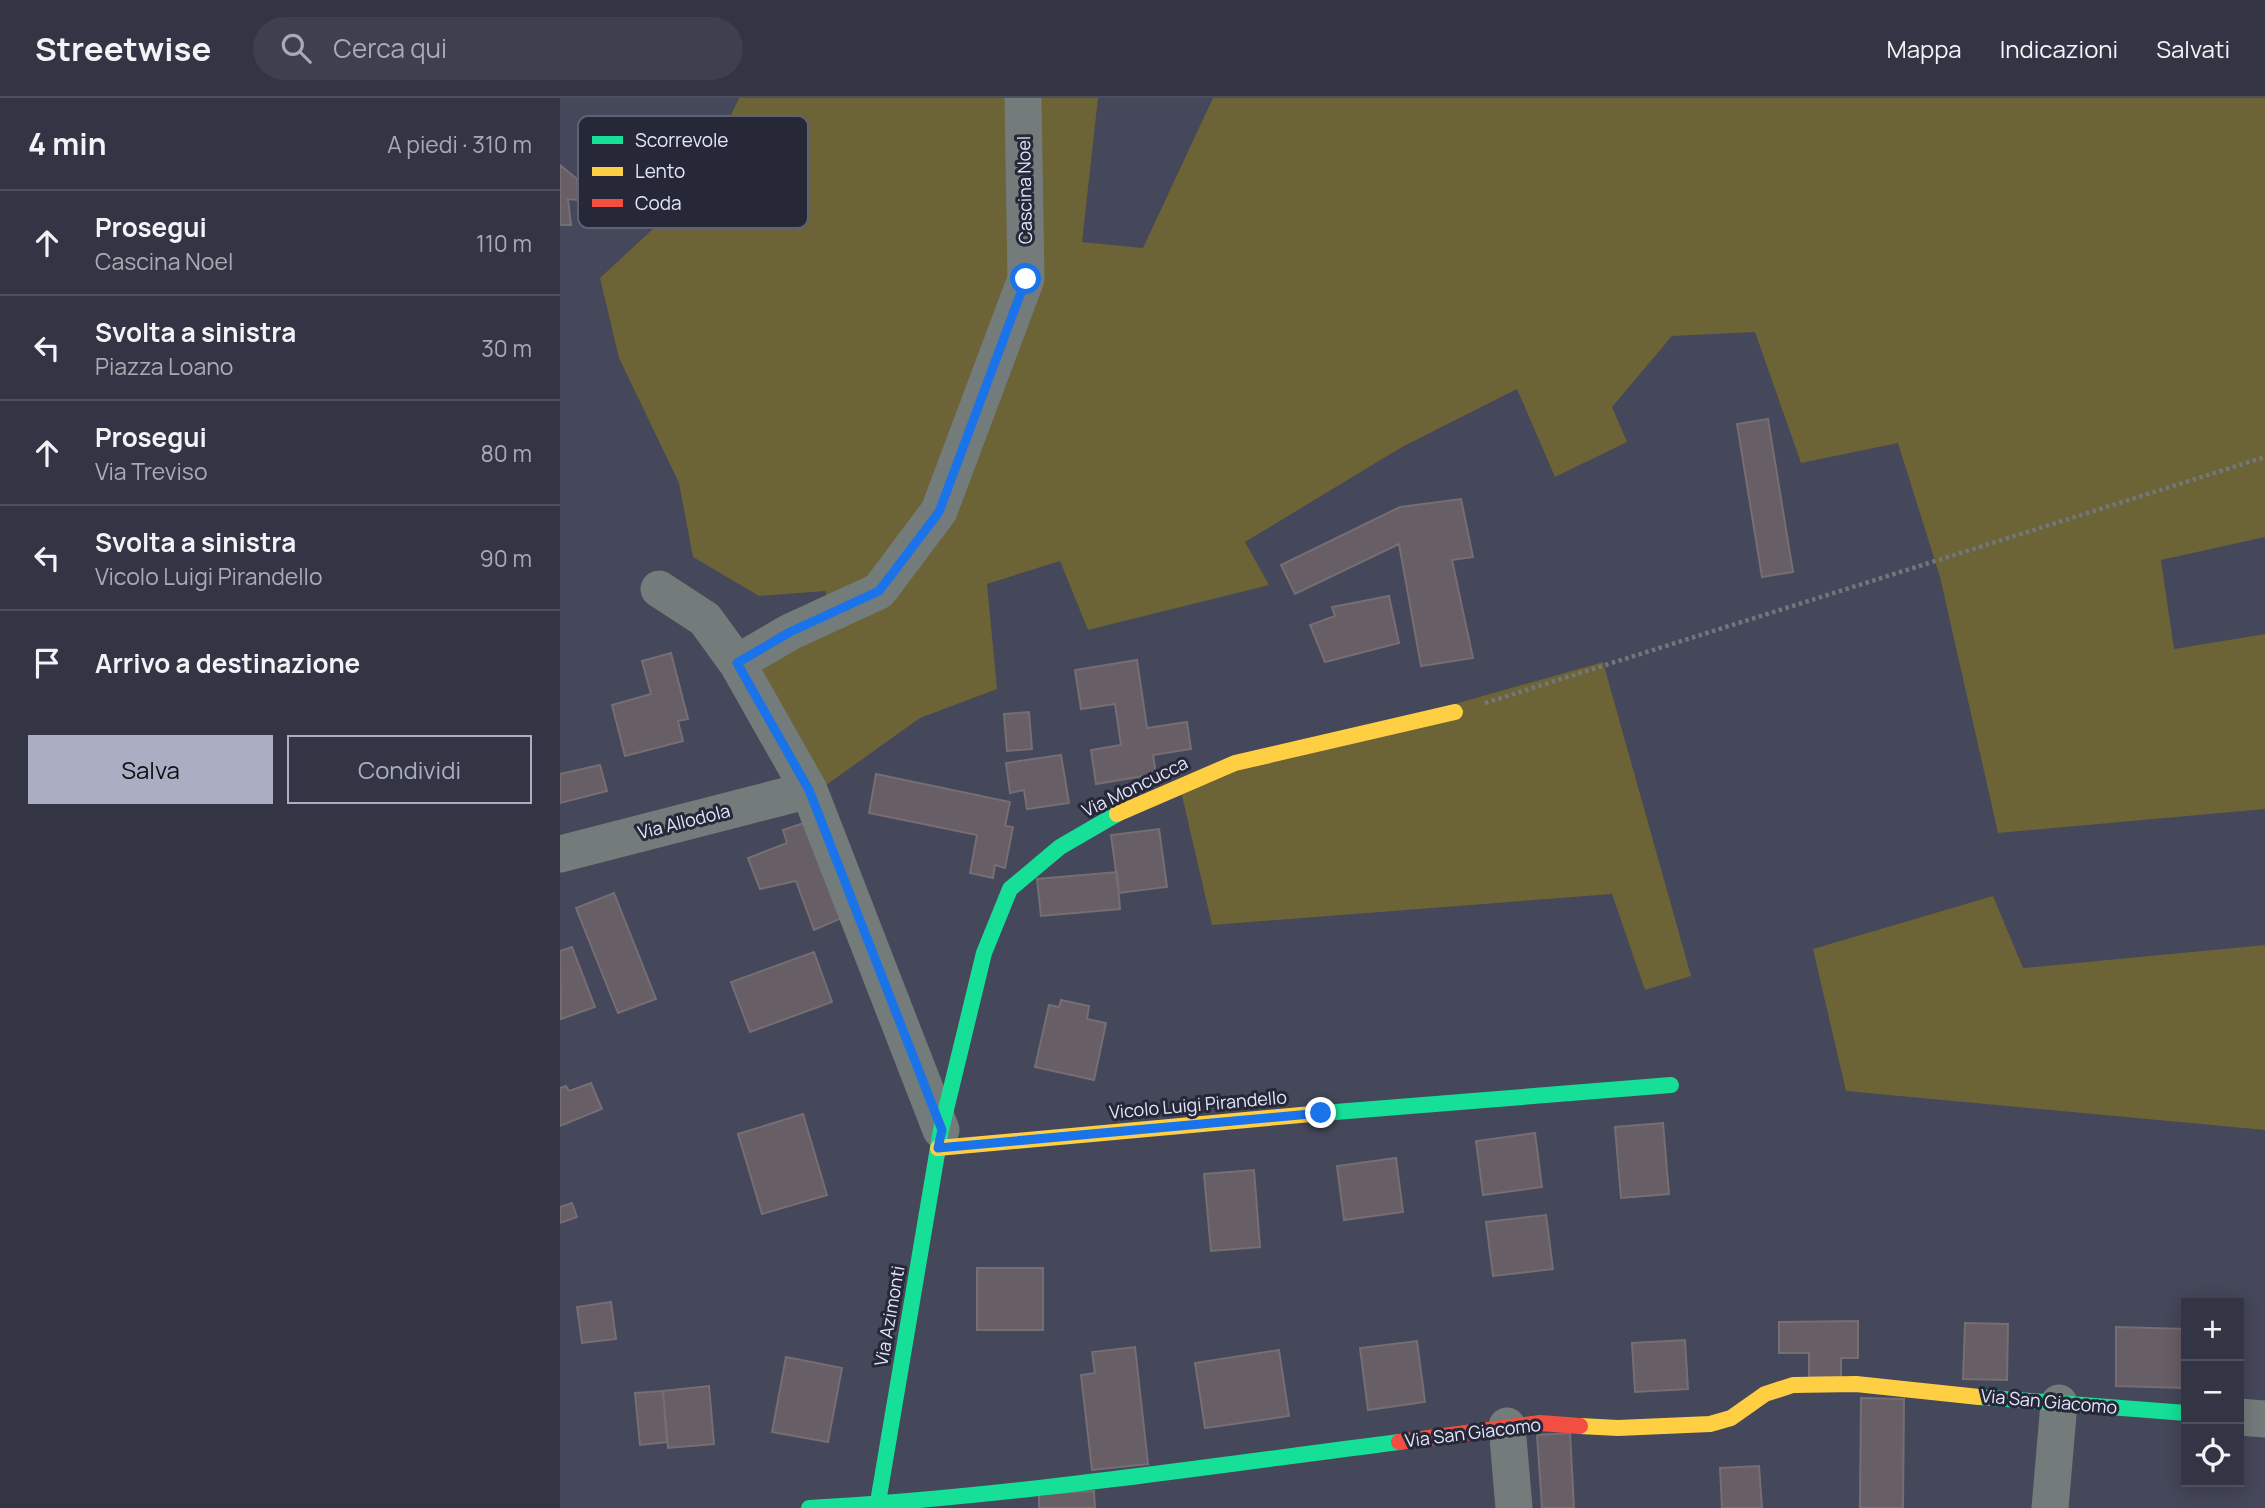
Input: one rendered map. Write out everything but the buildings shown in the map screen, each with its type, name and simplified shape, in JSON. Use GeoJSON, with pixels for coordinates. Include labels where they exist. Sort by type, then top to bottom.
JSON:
{"type":"FeatureCollection","features":[{"type":"Feature","properties":{"kind":"street","name":"Cascina Noel"},"geometry":{"type":"LineString","coordinates":[[737,663],[790,632],[879,591],[939,512],[1026,279],[1023,98]]}},
{"type":"Feature","properties":{"kind":"street"},"geometry":{"type":"LineString","coordinates":[[659,589],[705,619],[737,663],[809,790],[940,1139]]}},
{"type":"Feature","properties":{"kind":"street","name":"Via Moncucca"},"geometry":{"type":"LineString","coordinates":[[940,1139],[984,953],[1010,889],[1060,847],[1127,808],[1235,763],[1455,712]]}},
{"type":"Feature","properties":{"kind":"street","name":"Via Allodola"},"geometry":{"type":"LineString","coordinates":[[560,854],[809,790]]}},
{"type":"Feature","properties":{"kind":"street","name":"Vicolo Luigi Pirandello"},"geometry":{"type":"LineString","coordinates":[[940,1139],[1671,1085]]}},
{"type":"Feature","properties":{"kind":"street","name":"Via Azimonti"},"geometry":{"type":"LineString","coordinates":[[877,1506],[940,1139]]}},
{"type":"Feature","properties":{"kind":"street","name":"Via San Giacomo"},"geometry":{"type":"LineString","coordinates":[[808,1508],[877,1506],[1094,1481],[1507,1426],[1541,1423],[1618,1428],[1710,1424],[1731,1418],[1765,1394],[1793,1385],[1856,1384],[2181,1413]]}},
{"type":"Feature","properties":{"kind":"street"},"geometry":{"type":"LineString","coordinates":[[2050,1508],[2059,1404]]}},
{"type":"Feature","properties":{"kind":"street"},"geometry":{"type":"LineString","coordinates":[[2244,1417],[2265,1419]]}},
{"type":"Feature","properties":{"kind":"street"},"geometry":{"type":"LineString","coordinates":[[1507,1426],[1514,1508]]}},
{"type":"Feature","properties":{"kind":"path"},"geometry":{"type":"LineString","coordinates":[[1455,712],[2265,457]]}},
{"type":"Feature","properties":{"kind":"shaded area"},"geometry":{"type":"Polygon","coordinates":[[[739,98],[1098,98],[1082,242],[1143,248],[1213,98],[2265,98],[2265,537],[2161,560],[2174,649],[2265,634],[2265,809],[1998,833],[1940,577],[1898,443],[1801,463],[1755,332],[1672,336],[1612,407],[1627,442],[1555,477],[1517,389],[1402,447],[1245,542],[1269,585],[1088,630],[1060,561],[987,584],[997,689],[920,718],[822,788],[756,667],[838,624],[825,591],[759,596],[693,557],[679,483],[619,358],[600,278],[654,228],[808,228],[808,116],[730,116],[739,98]]]}},
{"type":"Feature","properties":{"kind":"shaded area"},"geometry":{"type":"Polygon","coordinates":[[[1603,662],[1691,976],[1645,990],[1612,894],[1212,925],[1180,787],[1303,747],[1603,662]]]}},
{"type":"Feature","properties":{"kind":"shaded area"},"geometry":{"type":"Polygon","coordinates":[[[1993,896],[2023,968],[2265,945],[2265,1130],[1846,1091],[1813,949],[1993,896]]]}},
{"type":"Feature","properties":{"kind":"traffic: fast"},"geometry":{"type":"LineString","coordinates":[[877,1508],[941,1130],[984,953],[1010,889],[1060,847],[1117,814]]}},
{"type":"Feature","properties":{"kind":"traffic: fast"},"geometry":{"type":"LineString","coordinates":[[1323,1113],[1671,1085]]}},
{"type":"Feature","properties":{"kind":"traffic: fast"},"geometry":{"type":"LineString","coordinates":[[1979,1397],[2181,1413]]}},
{"type":"Feature","properties":{"kind":"traffic: fast"},"geometry":{"type":"LineString","coordinates":[[809,1508],[1031,1489],[1399,1442]]}},
{"type":"Feature","properties":{"kind":"traffic: slow"},"geometry":{"type":"LineString","coordinates":[[1117,814],[1235,763],[1455,712]]}},
{"type":"Feature","properties":{"kind":"traffic: slow"},"geometry":{"type":"LineString","coordinates":[[938,1148],[1323,1113]]}},
{"type":"Feature","properties":{"kind":"traffic: slow"},"geometry":{"type":"LineString","coordinates":[[1580,1426],[1618,1428],[1710,1424],[1731,1418],[1765,1394],[1793,1385],[1856,1384],[1979,1397]]}},
{"type":"Feature","properties":{"kind":"traffic: jam"},"geometry":{"type":"LineString","coordinates":[[1399,1442],[1540,1423],[1580,1426]]}},
{"type":"Feature","properties":{"kind":"route"},"geometry":{"type":"LineString","coordinates":[[1026,279],[939,512],[879,591],[790,632],[737,663],[809,790],[942,1130],[938,1148],[1321,1113]]}}]}
